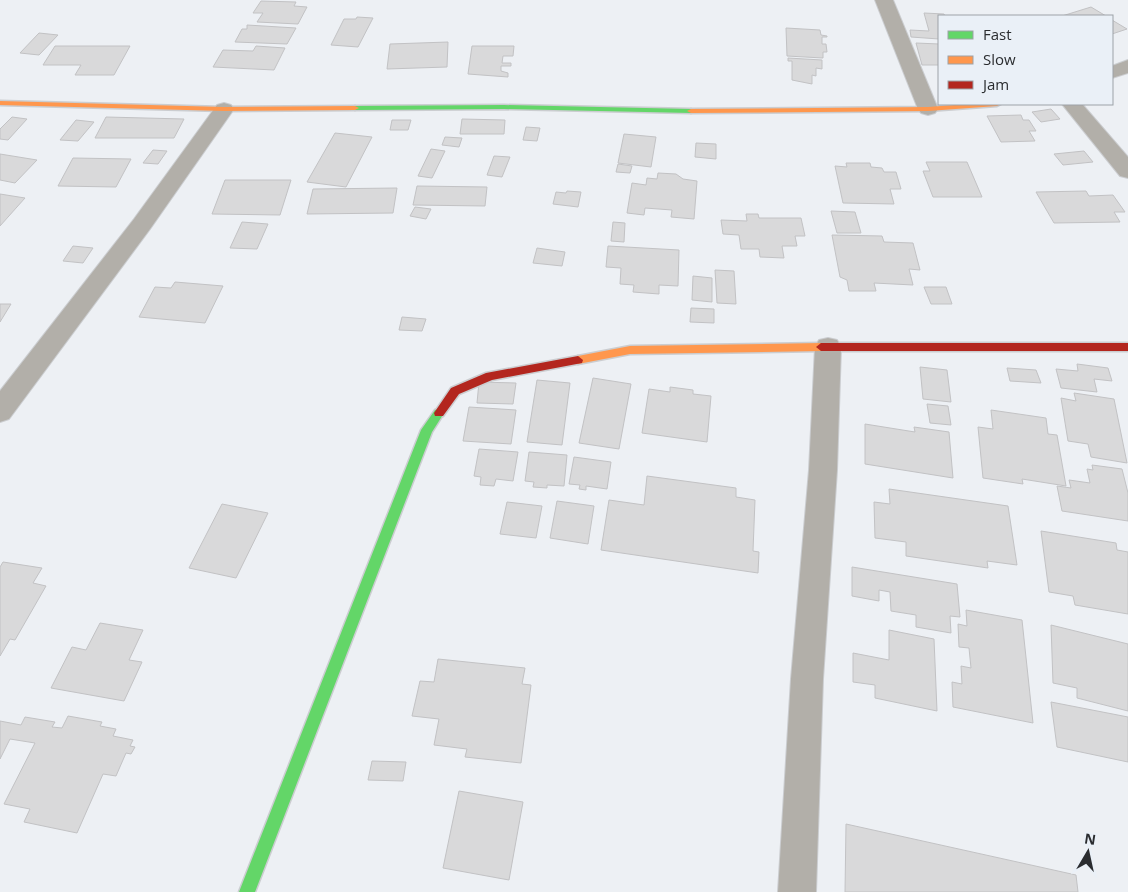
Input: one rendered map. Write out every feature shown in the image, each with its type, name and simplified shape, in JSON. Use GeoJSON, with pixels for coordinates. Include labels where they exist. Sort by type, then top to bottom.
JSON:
{"type":"FeatureCollection","features":[{"type":"Feature","properties":{"kind":"street"},"geometry":{"type":"LineString","coordinates":[[884,0],[928,109]]}},
{"type":"Feature","properties":{"kind":"street"},"geometry":{"type":"LineString","coordinates":[[1113,72],[1128,66]]}},
{"type":"Feature","properties":{"kind":"street"},"geometry":{"type":"LineString","coordinates":[[0,103],[224,109],[504,107],[741,112],[928,109],[983,105]]}},
{"type":"Feature","properties":{"kind":"street"},"geometry":{"type":"LineString","coordinates":[[1073,105],[1128,171]]}},
{"type":"Feature","properties":{"kind":"street"},"geometry":{"type":"LineString","coordinates":[[0,411],[142,224],[224,109]]}},
{"type":"Feature","properties":{"kind":"street"},"geometry":{"type":"LineString","coordinates":[[247,892],[392,523],[426,430],[455,391],[490,376],[630,350],[828,347],[1128,347]]}},
{"type":"Feature","properties":{"kind":"street"},"geometry":{"type":"LineString","coordinates":[[797,892],[807,679],[823,470],[828,347]]}},
{"type":"Feature","properties":{"kind":"building"},"geometry":{"type":"Polygon","coordinates":[[[261,1],[296,2],[294,6],[307,7],[298,24],[257,22],[263,13],[253,13],[261,1]]]}},
{"type":"Feature","properties":{"kind":"building"},"geometry":{"type":"Polygon","coordinates":[[[1091,7],[1104,15],[1065,15],[1091,7]]]}},
{"type":"Feature","properties":{"kind":"building"},"geometry":{"type":"Polygon","coordinates":[[[924,13],[944,14],[938,15],[938,39],[911,37],[910,30],[929,31],[924,13]]]}},
{"type":"Feature","properties":{"kind":"building"},"geometry":{"type":"Polygon","coordinates":[[[357,17],[373,18],[358,47],[331,45],[344,19],[356,19],[357,17]]]}},
{"type":"Feature","properties":{"kind":"building"},"geometry":{"type":"Polygon","coordinates":[[[1113,21],[1127,29],[1113,34],[1113,21]]]}},
{"type":"Feature","properties":{"kind":"building"},"geometry":{"type":"Polygon","coordinates":[[[247,25],[296,28],[287,44],[235,42],[242,29],[247,29],[247,25]]]}},
{"type":"Feature","properties":{"kind":"building"},"geometry":{"type":"Polygon","coordinates":[[[786,28],[820,30],[821,35],[827,36],[822,37],[822,44],[826,44],[827,52],[823,52],[823,58],[787,56],[786,28]]]}},
{"type":"Feature","properties":{"kind":"building"},"geometry":{"type":"Polygon","coordinates":[[[39,33],[58,35],[39,55],[20,53],[39,33]]]}},
{"type":"Feature","properties":{"kind":"building"},"geometry":{"type":"Polygon","coordinates":[[[448,42],[447,67],[387,69],[390,44],[448,42]]]}},
{"type":"Feature","properties":{"kind":"building"},"geometry":{"type":"Polygon","coordinates":[[[916,43],[938,44],[938,65],[922,65],[916,43]]]}},
{"type":"Feature","properties":{"kind":"building"},"geometry":{"type":"Polygon","coordinates":[[[55,46],[130,46],[114,75],[75,75],[81,65],[43,65],[55,46]]]}},
{"type":"Feature","properties":{"kind":"building"},"geometry":{"type":"Polygon","coordinates":[[[256,46],[285,48],[274,70],[213,67],[223,50],[253,51],[256,46]]]}},
{"type":"Feature","properties":{"kind":"building"},"geometry":{"type":"Polygon","coordinates":[[[472,46],[514,46],[513,56],[503,56],[502,63],[511,63],[511,66],[501,66],[501,71],[508,73],[508,77],[468,74],[472,46]]]}},
{"type":"Feature","properties":{"kind":"building"},"geometry":{"type":"Polygon","coordinates":[[[788,58],[822,60],[822,69],[816,68],[816,76],[812,75],[812,84],[792,80],[792,61],[788,61],[788,58]]]}},
{"type":"Feature","properties":{"kind":"building"},"geometry":{"type":"Polygon","coordinates":[[[1051,109],[1060,119],[1041,122],[1032,112],[1051,109]]]}},
{"type":"Feature","properties":{"kind":"building"},"geometry":{"type":"Polygon","coordinates":[[[1021,115],[1023,120],[1029,120],[1036,131],[1029,131],[1035,141],[1001,142],[987,116],[1021,115]]]}},
{"type":"Feature","properties":{"kind":"building"},"geometry":{"type":"Polygon","coordinates":[[[12,117],[27,119],[8,140],[0,139],[0,129],[12,117]]]}},
{"type":"Feature","properties":{"kind":"building"},"geometry":{"type":"Polygon","coordinates":[[[106,117],[184,119],[174,138],[95,138],[106,117]]]}},
{"type":"Feature","properties":{"kind":"building"},"geometry":{"type":"Polygon","coordinates":[[[462,119],[505,120],[504,134],[460,134],[462,119]]]}},
{"type":"Feature","properties":{"kind":"building"},"geometry":{"type":"Polygon","coordinates":[[[76,120],[94,122],[78,141],[60,140],[76,120]]]}},
{"type":"Feature","properties":{"kind":"building"},"geometry":{"type":"Polygon","coordinates":[[[392,120],[411,120],[408,130],[390,130],[392,120]]]}},
{"type":"Feature","properties":{"kind":"building"},"geometry":{"type":"Polygon","coordinates":[[[526,127],[540,128],[537,141],[523,140],[526,127]]]}},
{"type":"Feature","properties":{"kind":"building"},"geometry":{"type":"Polygon","coordinates":[[[335,133],[372,137],[346,187],[307,182],[335,133]]]}},
{"type":"Feature","properties":{"kind":"building"},"geometry":{"type":"Polygon","coordinates":[[[624,134],[656,137],[651,167],[618,163],[624,134]]]}},
{"type":"Feature","properties":{"kind":"building"},"geometry":{"type":"Polygon","coordinates":[[[445,137],[462,138],[459,147],[442,145],[445,137]]]}},
{"type":"Feature","properties":{"kind":"building"},"geometry":{"type":"Polygon","coordinates":[[[696,143],[716,144],[716,159],[695,157],[696,143]]]}},
{"type":"Feature","properties":{"kind":"building"},"geometry":{"type":"Polygon","coordinates":[[[431,149],[445,151],[432,178],[418,176],[431,149]]]}},
{"type":"Feature","properties":{"kind":"building"},"geometry":{"type":"Polygon","coordinates":[[[153,150],[167,151],[158,164],[143,163],[153,150]]]}},
{"type":"Feature","properties":{"kind":"building"},"geometry":{"type":"Polygon","coordinates":[[[1084,151],[1093,162],[1063,165],[1054,154],[1084,151]]]}},
{"type":"Feature","properties":{"kind":"building"},"geometry":{"type":"Polygon","coordinates":[[[0,154],[37,160],[15,183],[0,180],[0,154]]]}},
{"type":"Feature","properties":{"kind":"building"},"geometry":{"type":"Polygon","coordinates":[[[494,156],[510,157],[502,177],[487,175],[494,156]]]}},
{"type":"Feature","properties":{"kind":"building"},"geometry":{"type":"Polygon","coordinates":[[[73,158],[131,159],[116,187],[58,186],[73,158]]]}},
{"type":"Feature","properties":{"kind":"building"},"geometry":{"type":"Polygon","coordinates":[[[926,162],[967,162],[982,197],[933,197],[923,171],[930,171],[926,162]]]}},
{"type":"Feature","properties":{"kind":"building"},"geometry":{"type":"Polygon","coordinates":[[[846,163],[870,163],[871,167],[882,168],[884,172],[896,172],[901,189],[890,189],[894,204],[843,203],[835,166],[847,167],[846,163]]]}},
{"type":"Feature","properties":{"kind":"building"},"geometry":{"type":"Polygon","coordinates":[[[618,164],[632,166],[630,173],[616,172],[618,164]]]}},
{"type":"Feature","properties":{"kind":"building"},"geometry":{"type":"Polygon","coordinates":[[[658,173],[676,174],[683,179],[697,181],[694,219],[671,217],[672,210],[645,208],[644,215],[627,213],[632,183],[646,185],[647,178],[657,179],[658,173]]]}},
{"type":"Feature","properties":{"kind":"building"},"geometry":{"type":"Polygon","coordinates":[[[225,180],[291,180],[280,215],[212,214],[225,180]]]}},
{"type":"Feature","properties":{"kind":"building"},"geometry":{"type":"Polygon","coordinates":[[[417,186],[487,187],[485,206],[413,205],[417,186]]]}},
{"type":"Feature","properties":{"kind":"building"},"geometry":{"type":"Polygon","coordinates":[[[397,188],[393,213],[307,214],[313,189],[397,188]]]}},
{"type":"Feature","properties":{"kind":"building"},"geometry":{"type":"Polygon","coordinates":[[[567,191],[581,192],[578,207],[553,204],[556,192],[566,193],[567,191]]]}},
{"type":"Feature","properties":{"kind":"building"},"geometry":{"type":"Polygon","coordinates":[[[1086,191],[1089,196],[1113,195],[1125,212],[1114,212],[1120,222],[1054,223],[1036,192],[1086,191]]]}},
{"type":"Feature","properties":{"kind":"building"},"geometry":{"type":"Polygon","coordinates":[[[0,194],[25,198],[0,226],[0,194]]]}},
{"type":"Feature","properties":{"kind":"building"},"geometry":{"type":"Polygon","coordinates":[[[415,207],[431,209],[426,219],[410,216],[415,207]]]}},
{"type":"Feature","properties":{"kind":"building"},"geometry":{"type":"Polygon","coordinates":[[[831,211],[855,212],[861,233],[837,233],[831,211]]]}},
{"type":"Feature","properties":{"kind":"building"},"geometry":{"type":"Polygon","coordinates":[[[746,214],[758,214],[759,218],[801,218],[805,236],[795,236],[797,246],[782,246],[784,258],[760,257],[759,249],[741,249],[739,235],[723,234],[721,220],[747,221],[746,214]]]}},
{"type":"Feature","properties":{"kind":"building"},"geometry":{"type":"Polygon","coordinates":[[[242,222],[268,224],[257,249],[230,248],[242,222]]]}},
{"type":"Feature","properties":{"kind":"building"},"geometry":{"type":"Polygon","coordinates":[[[613,222],[625,223],[624,242],[611,241],[613,222]]]}},
{"type":"Feature","properties":{"kind":"building"},"geometry":{"type":"Polygon","coordinates":[[[832,235],[882,236],[884,242],[913,243],[920,270],[909,269],[913,285],[874,283],[876,291],[849,291],[847,280],[840,277],[832,235]]]}},
{"type":"Feature","properties":{"kind":"building"},"geometry":{"type":"Polygon","coordinates":[[[73,246],[93,248],[83,263],[63,261],[73,246]]]}},
{"type":"Feature","properties":{"kind":"building"},"geometry":{"type":"Polygon","coordinates":[[[608,246],[679,250],[678,286],[659,285],[659,294],[633,292],[634,285],[620,284],[621,268],[606,267],[608,246]]]}},
{"type":"Feature","properties":{"kind":"building"},"geometry":{"type":"Polygon","coordinates":[[[537,248],[565,252],[562,266],[533,263],[537,248]]]}},
{"type":"Feature","properties":{"kind":"building"},"geometry":{"type":"Polygon","coordinates":[[[715,270],[734,271],[736,304],[717,303],[715,270]]]}},
{"type":"Feature","properties":{"kind":"building"},"geometry":{"type":"Polygon","coordinates":[[[693,276],[712,278],[712,302],[692,300],[693,276]]]}},
{"type":"Feature","properties":{"kind":"building"},"geometry":{"type":"Polygon","coordinates":[[[175,282],[223,286],[205,323],[139,317],[155,287],[171,288],[175,282]]]}},
{"type":"Feature","properties":{"kind":"building"},"geometry":{"type":"Polygon","coordinates":[[[924,287],[946,287],[952,304],[931,304],[924,287]]]}},
{"type":"Feature","properties":{"kind":"building"},"geometry":{"type":"Polygon","coordinates":[[[0,304],[11,304],[0,322],[0,304]]]}},
{"type":"Feature","properties":{"kind":"building"},"geometry":{"type":"Polygon","coordinates":[[[691,308],[714,309],[714,323],[690,322],[691,308]]]}},
{"type":"Feature","properties":{"kind":"building"},"geometry":{"type":"Polygon","coordinates":[[[402,317],[426,319],[422,331],[399,330],[402,317]]]}},
{"type":"Feature","properties":{"kind":"building"},"geometry":{"type":"Polygon","coordinates":[[[1077,364],[1108,368],[1112,381],[1094,379],[1097,392],[1061,388],[1056,369],[1078,371],[1077,364]]]}},
{"type":"Feature","properties":{"kind":"building"},"geometry":{"type":"Polygon","coordinates":[[[920,367],[947,370],[951,402],[923,399],[920,367]]]}},
{"type":"Feature","properties":{"kind":"building"},"geometry":{"type":"Polygon","coordinates":[[[1007,368],[1036,370],[1041,383],[1010,381],[1007,368]]]}},
{"type":"Feature","properties":{"kind":"building"},"geometry":{"type":"Polygon","coordinates":[[[593,378],[631,384],[619,449],[579,443],[593,378]]]}},
{"type":"Feature","properties":{"kind":"building"},"geometry":{"type":"Polygon","coordinates":[[[537,380],[570,383],[562,445],[527,442],[537,380]]]}},
{"type":"Feature","properties":{"kind":"building"},"geometry":{"type":"Polygon","coordinates":[[[479,382],[516,383],[513,404],[477,403],[479,382]]]}},
{"type":"Feature","properties":{"kind":"building"},"geometry":{"type":"Polygon","coordinates":[[[670,387],[693,390],[693,394],[711,396],[707,442],[642,433],[649,389],[670,392],[670,387]]]}},
{"type":"Feature","properties":{"kind":"building"},"geometry":{"type":"Polygon","coordinates":[[[1074,393],[1114,399],[1127,463],[1091,457],[1088,444],[1068,441],[1061,398],[1076,401],[1074,393]]]}},
{"type":"Feature","properties":{"kind":"building"},"geometry":{"type":"Polygon","coordinates":[[[927,404],[948,406],[951,425],[930,423],[927,404]]]}},
{"type":"Feature","properties":{"kind":"building"},"geometry":{"type":"Polygon","coordinates":[[[469,407],[516,410],[511,444],[463,441],[469,407]]]}},
{"type":"Feature","properties":{"kind":"building"},"geometry":{"type":"Polygon","coordinates":[[[991,410],[1046,418],[1048,434],[1057,435],[1066,486],[1022,479],[1023,484],[983,478],[978,427],[993,429],[991,410]]]}},
{"type":"Feature","properties":{"kind":"building"},"geometry":{"type":"Polygon","coordinates":[[[865,424],[915,432],[914,427],[949,432],[953,478],[865,464],[865,424]]]}},
{"type":"Feature","properties":{"kind":"building"},"geometry":{"type":"Polygon","coordinates":[[[479,449],[518,452],[513,481],[496,479],[494,486],[480,485],[481,477],[474,476],[479,449]]]}},
{"type":"Feature","properties":{"kind":"building"},"geometry":{"type":"Polygon","coordinates":[[[529,452],[567,455],[564,486],[547,485],[547,488],[533,487],[534,482],[525,481],[529,452]]]}},
{"type":"Feature","properties":{"kind":"building"},"geometry":{"type":"Polygon","coordinates":[[[574,457],[611,462],[607,489],[586,486],[586,490],[579,489],[580,485],[569,484],[574,457]]]}},
{"type":"Feature","properties":{"kind":"building"},"geometry":{"type":"Polygon","coordinates":[[[1092,465],[1122,469],[1128,493],[1128,521],[1062,511],[1057,486],[1071,488],[1069,480],[1090,483],[1087,469],[1093,470],[1092,465]]]}},
{"type":"Feature","properties":{"kind":"building"},"geometry":{"type":"Polygon","coordinates":[[[647,476],[736,488],[736,497],[755,500],[753,551],[759,552],[758,573],[601,550],[609,500],[644,505],[647,476]]]}},
{"type":"Feature","properties":{"kind":"building"},"geometry":{"type":"Polygon","coordinates":[[[889,489],[1008,506],[1017,565],[987,561],[988,568],[906,556],[906,542],[875,538],[874,502],[890,504],[889,489]]]}},
{"type":"Feature","properties":{"kind":"building"},"geometry":{"type":"Polygon","coordinates":[[[557,501],[594,506],[588,544],[550,538],[557,501]]]}},
{"type":"Feature","properties":{"kind":"building"},"geometry":{"type":"Polygon","coordinates":[[[507,502],[542,506],[536,538],[500,534],[507,502]]]}},
{"type":"Feature","properties":{"kind":"building"},"geometry":{"type":"Polygon","coordinates":[[[222,504],[268,513],[236,578],[189,568],[222,504]]]}},
{"type":"Feature","properties":{"kind":"building"},"geometry":{"type":"Polygon","coordinates":[[[1041,531],[1116,543],[1117,550],[1128,552],[1128,614],[1075,605],[1073,596],[1049,592],[1041,531]]]}},
{"type":"Feature","properties":{"kind":"building"},"geometry":{"type":"Polygon","coordinates":[[[3,562],[42,568],[33,583],[46,586],[15,640],[10,639],[0,656],[0,567],[3,562]]]}},
{"type":"Feature","properties":{"kind":"building"},"geometry":{"type":"Polygon","coordinates":[[[852,567],[957,584],[960,617],[950,616],[951,633],[916,627],[916,615],[891,611],[890,592],[879,590],[879,601],[852,596],[852,567]]]}},
{"type":"Feature","properties":{"kind":"building"},"geometry":{"type":"Polygon","coordinates":[[[966,610],[1022,620],[1033,723],[953,707],[952,682],[962,684],[961,666],[971,668],[969,648],[959,647],[958,624],[967,626],[966,610]]]}},
{"type":"Feature","properties":{"kind":"building"},"geometry":{"type":"Polygon","coordinates":[[[100,623],[143,630],[129,660],[142,662],[124,701],[51,688],[72,647],[86,650],[100,623]]]}},
{"type":"Feature","properties":{"kind":"building"},"geometry":{"type":"Polygon","coordinates":[[[1051,625],[1128,644],[1128,711],[1077,698],[1077,688],[1053,683],[1051,625]]]}},
{"type":"Feature","properties":{"kind":"building"},"geometry":{"type":"Polygon","coordinates":[[[889,630],[934,639],[937,711],[875,698],[875,685],[853,682],[853,653],[889,660],[889,630]]]}},
{"type":"Feature","properties":{"kind":"building"},"geometry":{"type":"Polygon","coordinates":[[[438,659],[525,668],[522,684],[531,685],[521,763],[465,757],[467,749],[434,745],[439,719],[412,716],[420,681],[434,682],[438,659]]]}},
{"type":"Feature","properties":{"kind":"building"},"geometry":{"type":"Polygon","coordinates":[[[1051,702],[1128,717],[1128,762],[1057,747],[1051,702]]]}},
{"type":"Feature","properties":{"kind":"building"},"geometry":{"type":"Polygon","coordinates":[[[68,716],[102,722],[100,726],[116,729],[113,736],[133,740],[130,746],[135,747],[131,754],[126,753],[116,776],[103,774],[77,833],[24,822],[30,809],[4,804],[35,743],[10,739],[0,759],[0,721],[21,725],[25,717],[55,722],[52,727],[62,728],[68,716]]]}},
{"type":"Feature","properties":{"kind":"building"},"geometry":{"type":"Polygon","coordinates":[[[372,761],[406,762],[403,781],[368,780],[372,761]]]}},
{"type":"Feature","properties":{"kind":"building"},"geometry":{"type":"Polygon","coordinates":[[[459,791],[523,802],[509,880],[443,868],[459,791]]]}},
{"type":"Feature","properties":{"kind":"building"},"geometry":{"type":"Polygon","coordinates":[[[846,824],[1076,875],[1078,892],[845,892],[846,824]]]}},
{"type":"Feature","properties":{"kind":"traffic: fast"},"geometry":{"type":"LineString","coordinates":[[355,108],[504,107],[691,111]]}},
{"type":"Feature","properties":{"kind":"traffic: fast"},"geometry":{"type":"LineString","coordinates":[[247,892],[427,430],[439,413]]}},
{"type":"Feature","properties":{"kind":"traffic: slow"},"geometry":{"type":"LineString","coordinates":[[0,103],[224,109],[355,108]]}},
{"type":"Feature","properties":{"kind":"traffic: slow"},"geometry":{"type":"LineString","coordinates":[[691,111],[928,109],[983,105]]}},
{"type":"Feature","properties":{"kind":"traffic: slow"},"geometry":{"type":"LineString","coordinates":[[578,360],[630,350],[821,347]]}},
{"type":"Feature","properties":{"kind":"traffic: jam"},"geometry":{"type":"LineString","coordinates":[[821,347],[1128,347]]}},
{"type":"Feature","properties":{"kind":"traffic: jam"},"geometry":{"type":"LineString","coordinates":[[439,413],[455,391],[490,376],[578,360]]}}]}
